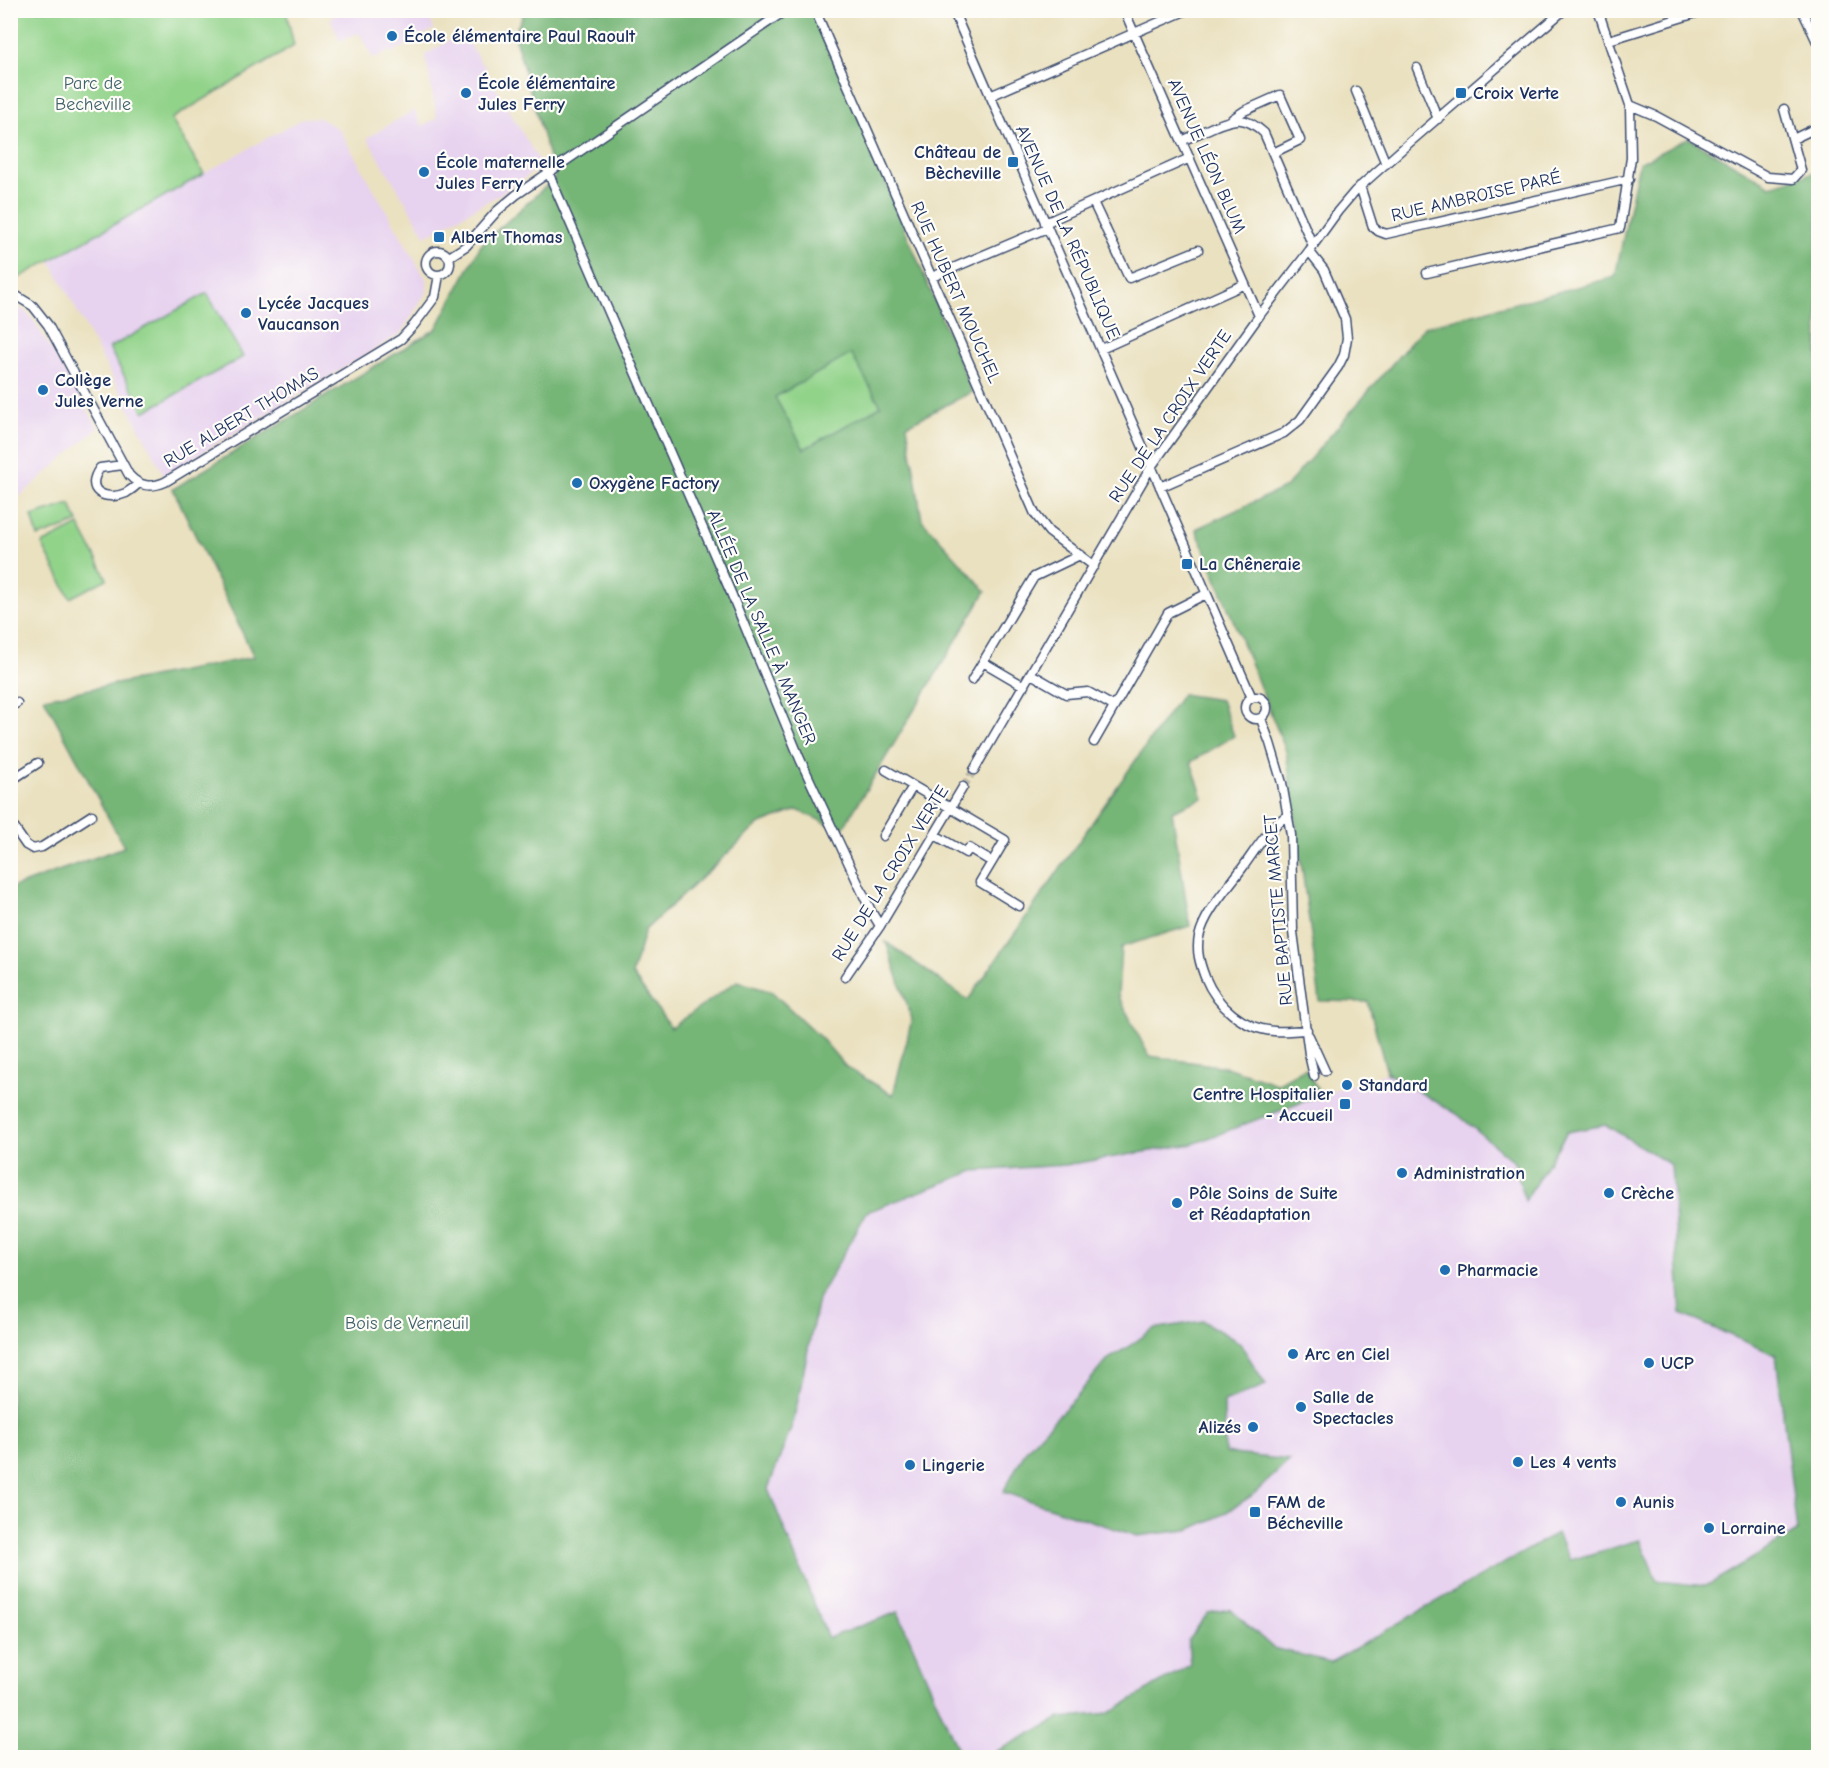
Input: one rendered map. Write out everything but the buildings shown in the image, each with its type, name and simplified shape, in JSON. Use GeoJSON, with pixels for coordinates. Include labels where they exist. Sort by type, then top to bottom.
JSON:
{"type":"FeatureCollection","features":[{"type":"Feature","properties":{"kind":"street"},"geometry":{"type":"LineString","coordinates":[[448,257],[466,246],[497,211],[516,195],[786,10]]}},
{"type":"Feature","properties":{"kind":"street","name":"RUE HUBERT MOUCHEL"},"geometry":{"type":"LineString","coordinates":[[815,10],[1035,514],[1049,532],[1094,566]]}},
{"type":"Feature","properties":{"kind":"street","name":"AVENUE DE LA RÉPUBLIQUE"},"geometry":{"type":"LineString","coordinates":[[953,10],[1151,467]]}},
{"type":"Feature","properties":{"kind":"street","name":"AVENUE LÉON BLUM"},"geometry":{"type":"LineString","coordinates":[[1124,10],[1259,316]]}},
{"type":"Feature","properties":{"kind":"street"},"geometry":{"type":"LineString","coordinates":[[990,96],[1187,10]]}},
{"type":"Feature","properties":{"kind":"street","name":"RUE DE LA CROIX VERTE"},"geometry":{"type":"LineString","coordinates":[[974,770],[1151,467],[1259,316],[1338,211],[1360,186],[1564,10]]}},
{"type":"Feature","properties":{"kind":"street"},"geometry":{"type":"LineString","coordinates":[[1427,273],[1620,228],[1631,158],[1630,105],[1598,10]]}},
{"type":"Feature","properties":{"kind":"street"},"geometry":{"type":"LineString","coordinates":[[1609,40],[1706,10]]}},
{"type":"Feature","properties":{"kind":"street"},"geometry":{"type":"LineString","coordinates":[[1802,10],[1818,44]]}},
{"type":"Feature","properties":{"kind":"street"},"geometry":{"type":"LineString","coordinates":[[1417,68],[1438,119]]}},
{"type":"Feature","properties":{"kind":"street"},"geometry":{"type":"LineString","coordinates":[[1356,91],[1386,164]]}},
{"type":"Feature","properties":{"kind":"street"},"geometry":{"type":"LineString","coordinates":[[1182,141],[1280,95],[1300,140],[1273,153]]}},
{"type":"Feature","properties":{"kind":"street"},"geometry":{"type":"LineString","coordinates":[[1630,105],[1656,116],[1768,177],[1793,179],[1802,170],[1784,109]]}},
{"type":"Feature","properties":{"kind":"street"},"geometry":{"type":"LineString","coordinates":[[1160,487],[1284,433],[1300,420],[1344,355],[1347,338],[1345,319],[1324,270],[1311,248],[1264,133],[1254,124],[1232,119]]}},
{"type":"Feature","properties":{"kind":"street"},"geometry":{"type":"LineString","coordinates":[[1792,139],[1818,127]]}},
{"type":"Feature","properties":{"kind":"street"},"geometry":{"type":"LineString","coordinates":[[932,278],[1190,158]]}},
{"type":"Feature","properties":{"kind":"street","name":"ALLÉE DE LA SALLE À MANGER"},"geometry":{"type":"LineString","coordinates":[[548,172],[727,582],[800,759],[861,891],[880,926]]}},
{"type":"Feature","properties":{"kind":"street","name":"RUE AMBROISE PARÉ"},"geometry":{"type":"LineString","coordinates":[[1360,186],[1373,227],[1386,234],[1629,179]]}},
{"type":"Feature","properties":{"kind":"street"},"geometry":{"type":"LineString","coordinates":[[1093,202],[1129,278],[1198,250]]}},
{"type":"Feature","properties":{"kind":"street"},"geometry":{"type":"LineString","coordinates":[[439,250],[448,257],[449,268],[443,274],[432,274],[427,268],[427,257],[432,252],[439,250]]}},
{"type":"Feature","properties":{"kind":"street","name":"RUE ALBERT THOMAS"},"geometry":{"type":"LineString","coordinates":[[123,465],[100,468],[93,482],[100,494],[109,496],[126,493],[139,483],[150,486],[165,482],[401,339],[435,297],[439,275]]}},
{"type":"Feature","properties":{"kind":"street"},"geometry":{"type":"LineString","coordinates":[[1101,349],[1245,284]]}},
{"type":"Feature","properties":{"kind":"street"},"geometry":{"type":"LineString","coordinates":[[10,292],[33,306],[48,325],[123,465],[129,475],[139,483]]}},
{"type":"Feature","properties":{"kind":"street","name":"RUE BAPTISTE MARCET"},"geometry":{"type":"LineString","coordinates":[[1151,467],[1252,698]]}},
{"type":"Feature","properties":{"kind":"street"},"geometry":{"type":"LineString","coordinates":[[972,680],[1034,577],[1080,555]]}},
{"type":"Feature","properties":{"kind":"street"},"geometry":{"type":"LineString","coordinates":[[1094,742],[1168,613],[1206,594]]}},
{"type":"Feature","properties":{"kind":"street"},"geometry":{"type":"LineString","coordinates":[[983,663],[1024,686]]}},
{"type":"Feature","properties":{"kind":"street"},"geometry":{"type":"LineString","coordinates":[[1031,674],[1066,694],[1088,692],[1113,706]]}},
{"type":"Feature","properties":{"kind":"street","name":"RUE BAPTISTE MARCET"},"geometry":{"type":"LineString","coordinates":[[1252,698],[1260,698],[1267,704],[1267,712],[1261,719],[1252,719],[1246,713],[1246,704],[1252,698]]}},
{"type":"Feature","properties":{"kind":"street","name":"RUE BAPTISTE MARCET"},"geometry":{"type":"LineString","coordinates":[[1261,719],[1282,783],[1288,814],[1291,835],[1293,932],[1314,1076]]}},
{"type":"Feature","properties":{"kind":"street"},"geometry":{"type":"LineString","coordinates":[[10,781],[38,763]]}},
{"type":"Feature","properties":{"kind":"street"},"geometry":{"type":"LineString","coordinates":[[886,770],[1005,840],[981,882],[1019,906]]}},
{"type":"Feature","properties":{"kind":"street"},"geometry":{"type":"LineString","coordinates":[[883,836],[913,786]]}},
{"type":"Feature","properties":{"kind":"street","name":"RUE DE LA CROIX VERTE"},"geometry":{"type":"LineString","coordinates":[[845,977],[880,926],[963,787]]}},
{"type":"Feature","properties":{"kind":"street"},"geometry":{"type":"LineString","coordinates":[[1288,814],[1279,821],[1255,850],[1206,919],[1199,938],[1198,957],[1216,998],[1237,1018],[1275,1032],[1307,1030]]}},
{"type":"Feature","properties":{"kind":"street"},"geometry":{"type":"LineString","coordinates":[[10,822],[26,845],[33,849],[42,847],[92,815]]}},
{"type":"Feature","properties":{"kind":"street"},"geometry":{"type":"LineString","coordinates":[[934,835],[966,853],[969,848],[992,862]]}},
{"type":"Feature","properties":{"kind":"street","name":"RUE BAPTISTE MARCET"},"geometry":{"type":"LineString","coordinates":[[1307,1030],[1325,1071]]}},
{"type":"Feature","properties":{"kind":"shaded area","name":"École élémentaire Paul Raoult"},"geometry":{"type":"Polygon","coordinates":[[[331,11],[434,11],[428,15],[434,29],[392,53],[390,51],[373,59],[359,33],[340,41],[330,18],[334,16],[331,11]]]}},
{"type":"Feature","properties":{"kind":"shaded area"},"geometry":{"type":"Polygon","coordinates":[[[463,32],[482,65],[485,64],[484,68],[542,166],[502,193],[426,236],[367,138],[414,110],[422,126],[437,118],[425,55],[463,32]]]}},
{"type":"Feature","properties":{"kind":"shaded area","name":"Lycée Jacques Vaucanson"},"geometry":{"type":"Polygon","coordinates":[[[303,118],[319,118],[339,129],[427,281],[427,291],[400,334],[164,475],[50,260],[303,118]]]}},
{"type":"Feature","properties":{"kind":"shaded area","name":"Collège Jules Verne"},"geometry":{"type":"Polygon","coordinates":[[[11,304],[23,310],[33,319],[98,428],[11,504],[11,304]]]}},
{"type":"Feature","properties":{"kind":"shaded area"},"geometry":{"type":"Polygon","coordinates":[[[1387,1073],[1457,1114],[1514,1162],[1525,1201],[1566,1132],[1606,1125],[1671,1165],[1681,1314],[1776,1355],[1797,1532],[1706,1586],[1657,1581],[1640,1540],[1569,1560],[1557,1533],[1331,1662],[1273,1648],[1230,1609],[1191,1665],[1109,1713],[1060,1718],[984,1757],[961,1758],[898,1612],[828,1638],[768,1489],[794,1420],[818,1299],[867,1212],[974,1171],[1066,1165],[1193,1144],[1321,1095],[1387,1073]]]}},
{"type":"Feature","properties":{"kind":"green space","name":"Parc de Becheville"},"geometry":{"type":"Polygon","coordinates":[[[11,10],[286,11],[294,46],[171,119],[204,174],[17,279],[11,278],[11,10]]]}},
{"type":"Feature","properties":{"kind":"green space","name":"Bois de Verneuil"},"geometry":{"type":"Polygon","coordinates":[[[525,11],[815,11],[972,392],[907,425],[922,520],[986,591],[842,830],[797,810],[758,825],[645,930],[632,974],[671,1028],[737,981],[772,992],[822,1039],[846,1067],[893,1095],[912,1019],[886,942],[968,1000],[1182,694],[1221,700],[1234,736],[1191,762],[1203,798],[1172,811],[1190,926],[1121,947],[1118,995],[1149,1056],[1226,1067],[1277,1084],[1305,1068],[1321,1095],[1193,1144],[1066,1165],[974,1171],[867,1212],[818,1299],[794,1420],[768,1489],[828,1638],[898,1612],[961,1757],[11,1758],[11,888],[124,847],[44,698],[254,657],[173,489],[436,329],[481,245],[555,178],[514,34],[525,11]],[[851,354],[775,397],[804,449],[881,406],[851,354]]]}},
{"type":"Feature","properties":{"kind":"green space"},"geometry":{"type":"Polygon","coordinates":[[[1688,138],[1771,186],[1818,171],[1818,1757],[984,1758],[1060,1718],[1109,1713],[1190,1665],[1188,1640],[1208,1613],[1230,1609],[1273,1648],[1331,1662],[1557,1533],[1570,1560],[1640,1540],[1657,1581],[1706,1586],[1797,1532],[1776,1355],[1681,1314],[1671,1165],[1606,1125],[1567,1132],[1525,1201],[1514,1162],[1457,1114],[1387,1073],[1368,1002],[1320,1001],[1286,751],[1196,529],[1286,487],[1424,327],[1615,277],[1639,163],[1688,138]]]}},
{"type":"Feature","properties":{"kind":"green space"},"geometry":{"type":"Polygon","coordinates":[[[207,293],[243,357],[144,412],[109,348],[207,293]]]}},
{"type":"Feature","properties":{"kind":"green space"},"geometry":{"type":"Polygon","coordinates":[[[851,353],[881,406],[804,450],[774,397],[851,353]]]}},
{"type":"Feature","properties":{"kind":"green space"},"geometry":{"type":"Polygon","coordinates":[[[70,504],[78,522],[38,537],[32,516],[70,504]]]}},
{"type":"Feature","properties":{"kind":"green space"},"geometry":{"type":"Polygon","coordinates":[[[79,525],[107,579],[70,598],[42,544],[79,525]]]}},
{"type":"Feature","properties":{"kind":"green space"},"geometry":{"type":"Polygon","coordinates":[[[1203,1321],[1240,1343],[1266,1385],[1224,1402],[1225,1453],[1290,1460],[1253,1495],[1222,1515],[1188,1530],[1137,1536],[1003,1492],[1026,1450],[1107,1360],[1153,1329],[1203,1321]]]}},
{"type":"Feature","properties":{"kind":"tunnel"},"geometry":{"type":"LineString","coordinates":[[963,787],[974,770]]}},
{"type":"Feature","properties":{"kind":"place","name":"École élémentaire Paul Raoult"},"geometry":{"type":"Point","coordinates":[392,36]}},
{"type":"Feature","properties":{"kind":"place","name":"École élémentaire Jules Ferry"},"geometry":{"type":"Point","coordinates":[466,93]}},
{"type":"Feature","properties":{"kind":"place","name":"Croix Verte"},"geometry":{"type":"Point","coordinates":[1461,93]}},
{"type":"Feature","properties":{"kind":"place","name":"Château de Bècheville"},"geometry":{"type":"Point","coordinates":[1013,162]}},
{"type":"Feature","properties":{"kind":"place","name":"École maternelle Jules Ferry"},"geometry":{"type":"Point","coordinates":[424,172]}},
{"type":"Feature","properties":{"kind":"place","name":"Albert Thomas"},"geometry":{"type":"Point","coordinates":[439,237]}},
{"type":"Feature","properties":{"kind":"place","name":"Lycée Jacques Vaucanson"},"geometry":{"type":"Point","coordinates":[246,313]}},
{"type":"Feature","properties":{"kind":"place","name":"Collège Jules Verne"},"geometry":{"type":"Point","coordinates":[43,390]}},
{"type":"Feature","properties":{"kind":"place","name":"Oxygène Factory"},"geometry":{"type":"Point","coordinates":[577,483]}},
{"type":"Feature","properties":{"kind":"place","name":"La Chêneraie"},"geometry":{"type":"Point","coordinates":[1187,564]}},
{"type":"Feature","properties":{"kind":"place","name":"Standard"},"geometry":{"type":"Point","coordinates":[1347,1085]}},
{"type":"Feature","properties":{"kind":"place","name":"Centre Hospitalier - Accueil"},"geometry":{"type":"Point","coordinates":[1345,1104]}},
{"type":"Feature","properties":{"kind":"place","name":"Administration"},"geometry":{"type":"Point","coordinates":[1402,1173]}},
{"type":"Feature","properties":{"kind":"place","name":"Crèche"},"geometry":{"type":"Point","coordinates":[1609,1193]}},
{"type":"Feature","properties":{"kind":"place","name":"Pôle Soins de Suite et Réadaptation"},"geometry":{"type":"Point","coordinates":[1177,1203]}},
{"type":"Feature","properties":{"kind":"place","name":"Pharmacie"},"geometry":{"type":"Point","coordinates":[1445,1270]}},
{"type":"Feature","properties":{"kind":"place","name":"Arc en Ciel"},"geometry":{"type":"Point","coordinates":[1293,1354]}},
{"type":"Feature","properties":{"kind":"place","name":"UCP"},"geometry":{"type":"Point","coordinates":[1649,1363]}},
{"type":"Feature","properties":{"kind":"place","name":"Salle de Spectacles"},"geometry":{"type":"Point","coordinates":[1301,1407]}},
{"type":"Feature","properties":{"kind":"place","name":"Alizés"},"geometry":{"type":"Point","coordinates":[1253,1427]}},
{"type":"Feature","properties":{"kind":"place","name":"Les 4 vents"},"geometry":{"type":"Point","coordinates":[1518,1462]}},
{"type":"Feature","properties":{"kind":"place","name":"Lingerie"},"geometry":{"type":"Point","coordinates":[910,1465]}},
{"type":"Feature","properties":{"kind":"place","name":"Aunis"},"geometry":{"type":"Point","coordinates":[1621,1502]}},
{"type":"Feature","properties":{"kind":"place","name":"FAM de Bécheville"},"geometry":{"type":"Point","coordinates":[1255,1512]}},
{"type":"Feature","properties":{"kind":"place","name":"Lorraine"},"geometry":{"type":"Point","coordinates":[1709,1528]}}]}
